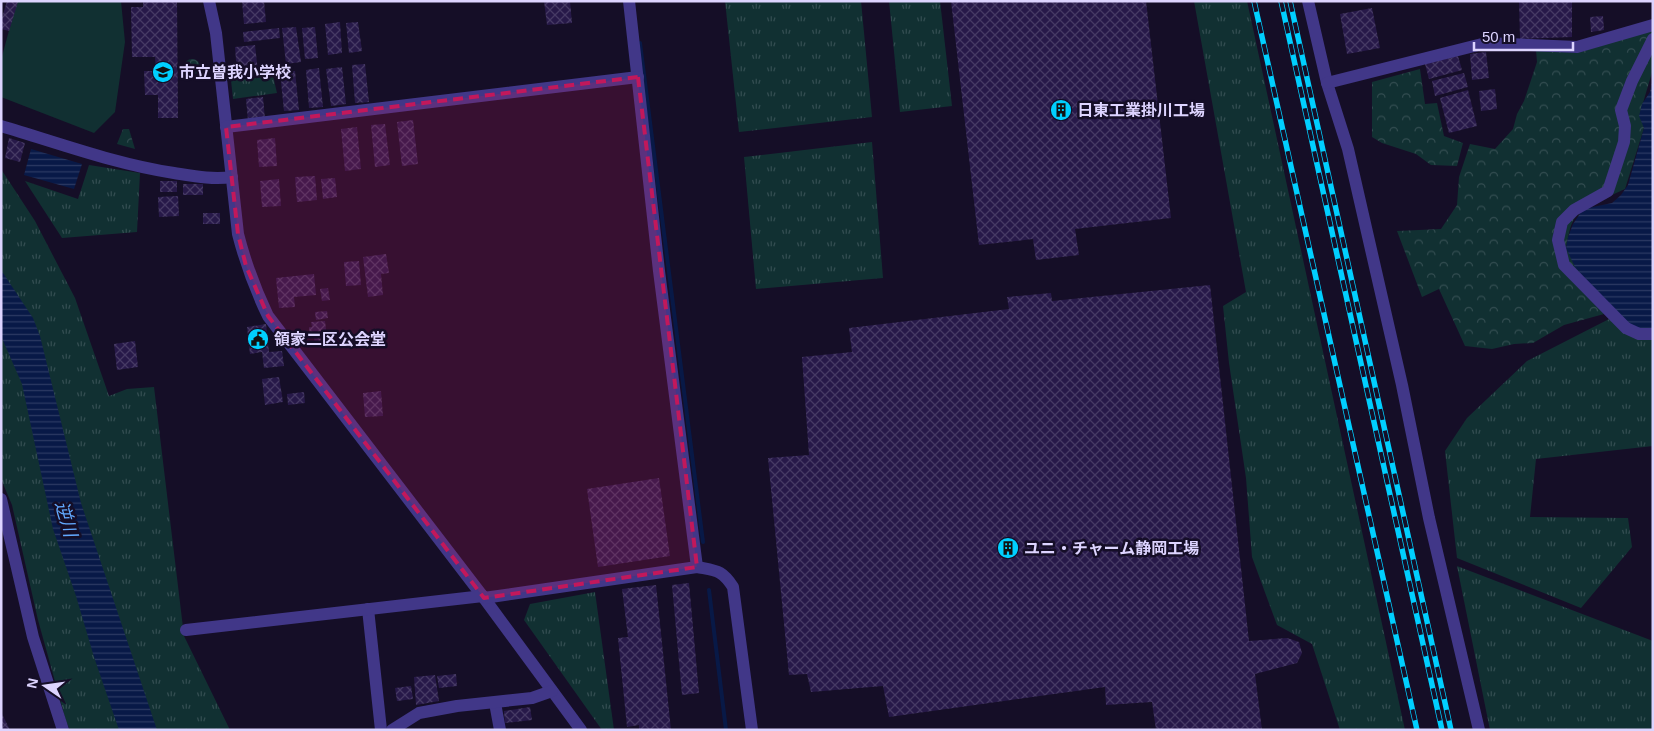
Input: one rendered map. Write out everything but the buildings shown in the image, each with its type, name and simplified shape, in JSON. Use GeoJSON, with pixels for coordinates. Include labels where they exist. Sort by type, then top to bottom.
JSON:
{"type":"FeatureCollection","features":[{"type":"Feature","properties":{"kind":"street"},"geometry":{"type":"LineString","coordinates":[[209,1],[216,33],[238,234],[254,288],[268,316],[484,597],[581,730]]}},
{"type":"Feature","properties":{"kind":"street"},"geometry":{"type":"LineString","coordinates":[[629,1],[659,271],[697,568]]}},
{"type":"Feature","properties":{"kind":"street"},"geometry":{"type":"LineString","coordinates":[[1308,1],[1327,83],[1351,158],[1402,385],[1429,518],[1479,730]]}},
{"type":"Feature","properties":{"kind":"street"},"geometry":{"type":"LineString","coordinates":[[1327,83],[1486,43],[1578,47],[1653,25]]}},
{"type":"Feature","properties":{"kind":"street"},"geometry":{"type":"LineString","coordinates":[[1653,39],[1632,81],[1621,110],[1625,126],[1624,142],[1608,191],[1574,210],[1562,222],[1558,240],[1564,265],[1626,328],[1639,334],[1653,334]]}},
{"type":"Feature","properties":{"kind":"street"},"geometry":{"type":"LineString","coordinates":[[226,127],[638,77]]}},
{"type":"Feature","properties":{"kind":"street"},"geometry":{"type":"LineString","coordinates":[[1,126],[140,168],[192,176],[232,177]]}},
{"type":"Feature","properties":{"kind":"street"},"geometry":{"type":"LineString","coordinates":[[1,499],[32,637],[63,730]]}},
{"type":"Feature","properties":{"kind":"street"},"geometry":{"type":"LineString","coordinates":[[186,630],[484,597],[697,568],[714,570],[726,576],[733,587],[752,730]]}},
{"type":"Feature","properties":{"kind":"street"},"geometry":{"type":"LineString","coordinates":[[368,609],[381,730]]}},
{"type":"Feature","properties":{"kind":"street"},"geometry":{"type":"LineString","coordinates":[[392,730],[419,713],[457,706],[532,698],[552,691]]}},
{"type":"Feature","properties":{"kind":"street"},"geometry":{"type":"LineString","coordinates":[[495,703],[500,730]]}},
{"type":"Feature","properties":{"kind":"highlighted area"},"geometry":{"type":"Polygon","coordinates":[[[638,77],[697,567],[484,598],[268,316],[246,266],[238,234],[226,127],[638,77]]]}},
{"type":"Feature","properties":{"kind":"green space"},"geometry":{"type":"Polygon","coordinates":[[[17,1],[121,1],[125,42],[115,112],[94,133],[1,97],[1,60],[17,1]]]}},
{"type":"Feature","properties":{"kind":"green space"},"geometry":{"type":"Polygon","coordinates":[[[725,1],[861,1],[872,117],[739,132],[725,1]]]}},
{"type":"Feature","properties":{"kind":"green space"},"geometry":{"type":"Polygon","coordinates":[[[889,1],[940,1],[952,106],[900,112],[889,1]]]}},
{"type":"Feature","properties":{"kind":"green space"},"geometry":{"type":"Polygon","coordinates":[[[1194,1],[1247,1],[1405,730],[1340,730],[1312,644],[1277,625],[1252,557],[1246,478],[1229,363],[1223,306],[1246,292],[1194,1]]]}},
{"type":"Feature","properties":{"kind":"green space"},"geometry":{"type":"Polygon","coordinates":[[[1653,27],[1653,69],[1640,113],[1644,128],[1625,189],[1589,207],[1577,216],[1573,221],[1566,248],[1604,314],[1564,325],[1533,343],[1514,344],[1492,349],[1465,346],[1439,289],[1422,297],[1397,231],[1441,229],[1457,205],[1459,177],[1470,144],[1495,149],[1513,129],[1537,62],[1536,50],[1653,27]]]}},
{"type":"Feature","properties":{"kind":"green space"},"geometry":{"type":"Polygon","coordinates":[[[192,59],[200,67],[192,75],[184,67],[192,59]]]}},
{"type":"Feature","properties":{"kind":"green space"},"geometry":{"type":"Polygon","coordinates":[[[1420,69],[1425,104],[1437,103],[1444,136],[1463,143],[1457,166],[1431,165],[1416,154],[1382,143],[1372,137],[1372,82],[1420,69]]]}},
{"type":"Feature","properties":{"kind":"green space"},"geometry":{"type":"Polygon","coordinates":[[[273,76],[277,93],[233,99],[231,80],[273,76]]]}},
{"type":"Feature","properties":{"kind":"green space"},"geometry":{"type":"Polygon","coordinates":[[[123,129],[129,129],[135,149],[117,144],[123,129]]]}},
{"type":"Feature","properties":{"kind":"green space"},"geometry":{"type":"Polygon","coordinates":[[[872,142],[883,278],[756,289],[744,157],[872,142]]]}},
{"type":"Feature","properties":{"kind":"green space"},"geometry":{"type":"Polygon","coordinates":[[[89,165],[140,173],[137,232],[62,238],[25,181],[78,199],[89,165]]]}},
{"type":"Feature","properties":{"kind":"green space"},"geometry":{"type":"Polygon","coordinates":[[[1,169],[35,221],[75,298],[109,396],[127,389],[154,387],[184,636],[230,730],[70,730],[66,721],[38,620],[12,505],[1,479],[1,169]]]}},
{"type":"Feature","properties":{"kind":"green space"},"geometry":{"type":"Polygon","coordinates":[[[1615,316],[1653,336],[1653,446],[1536,459],[1530,517],[1628,518],[1632,547],[1581,608],[1457,558],[1445,451],[1467,418],[1527,361],[1615,316]]]}},
{"type":"Feature","properties":{"kind":"green space"},"geometry":{"type":"Polygon","coordinates":[[[1457,566],[1653,641],[1653,730],[1490,730],[1457,566]]]}},
{"type":"Feature","properties":{"kind":"green space"},"geometry":{"type":"Polygon","coordinates":[[[595,592],[614,730],[602,730],[524,620],[530,604],[595,592]]]}},
{"type":"Feature","properties":{"kind":"water"},"geometry":{"type":"Polygon","coordinates":[[[1653,78],[1653,330],[1643,330],[1626,325],[1575,267],[1566,248],[1573,224],[1583,209],[1612,203],[1628,185],[1644,128],[1639,116],[1642,104],[1650,92],[1653,78]]]}},
{"type":"Feature","properties":{"kind":"water"},"geometry":{"type":"Polygon","coordinates":[[[31,149],[82,164],[74,189],[24,175],[31,149]]]}},
{"type":"Feature","properties":{"kind":"water","name":"逆川"},"geometry":{"type":"Polygon","coordinates":[[[1,270],[33,318],[40,336],[81,503],[157,730],[119,730],[94,657],[53,529],[22,384],[1,336],[1,270]]]}},
{"type":"Feature","properties":{"kind":"waterway"},"geometry":{"type":"LineString","coordinates":[[640,43],[703,542]]}},
{"type":"Feature","properties":{"kind":"waterway"},"geometry":{"type":"LineString","coordinates":[[709,590],[726,730]]}},
{"type":"Feature","properties":{"kind":"railway"},"geometry":{"type":"LineString","coordinates":[[1254,1],[1417,730]]}},
{"type":"Feature","properties":{"kind":"railway"},"geometry":{"type":"LineString","coordinates":[[1281,1],[1442,730]]}},
{"type":"Feature","properties":{"kind":"railway"},"geometry":{"type":"LineString","coordinates":[[1290,1],[1451,730]]}},
{"type":"Feature","properties":{"kind":"place","name":"市立曽我小学校"},"geometry":{"type":"Point","coordinates":[163,72]}},
{"type":"Feature","properties":{"kind":"place","name":"日東工業掛川工場"},"geometry":{"type":"Point","coordinates":[1061,110]}},
{"type":"Feature","properties":{"kind":"place","name":"領家二区公会堂"},"geometry":{"type":"Point","coordinates":[258,339]}},
{"type":"Feature","properties":{"kind":"place","name":"ユニ・チャーム静岡工場"},"geometry":{"type":"Point","coordinates":[1008,548]}}]}
